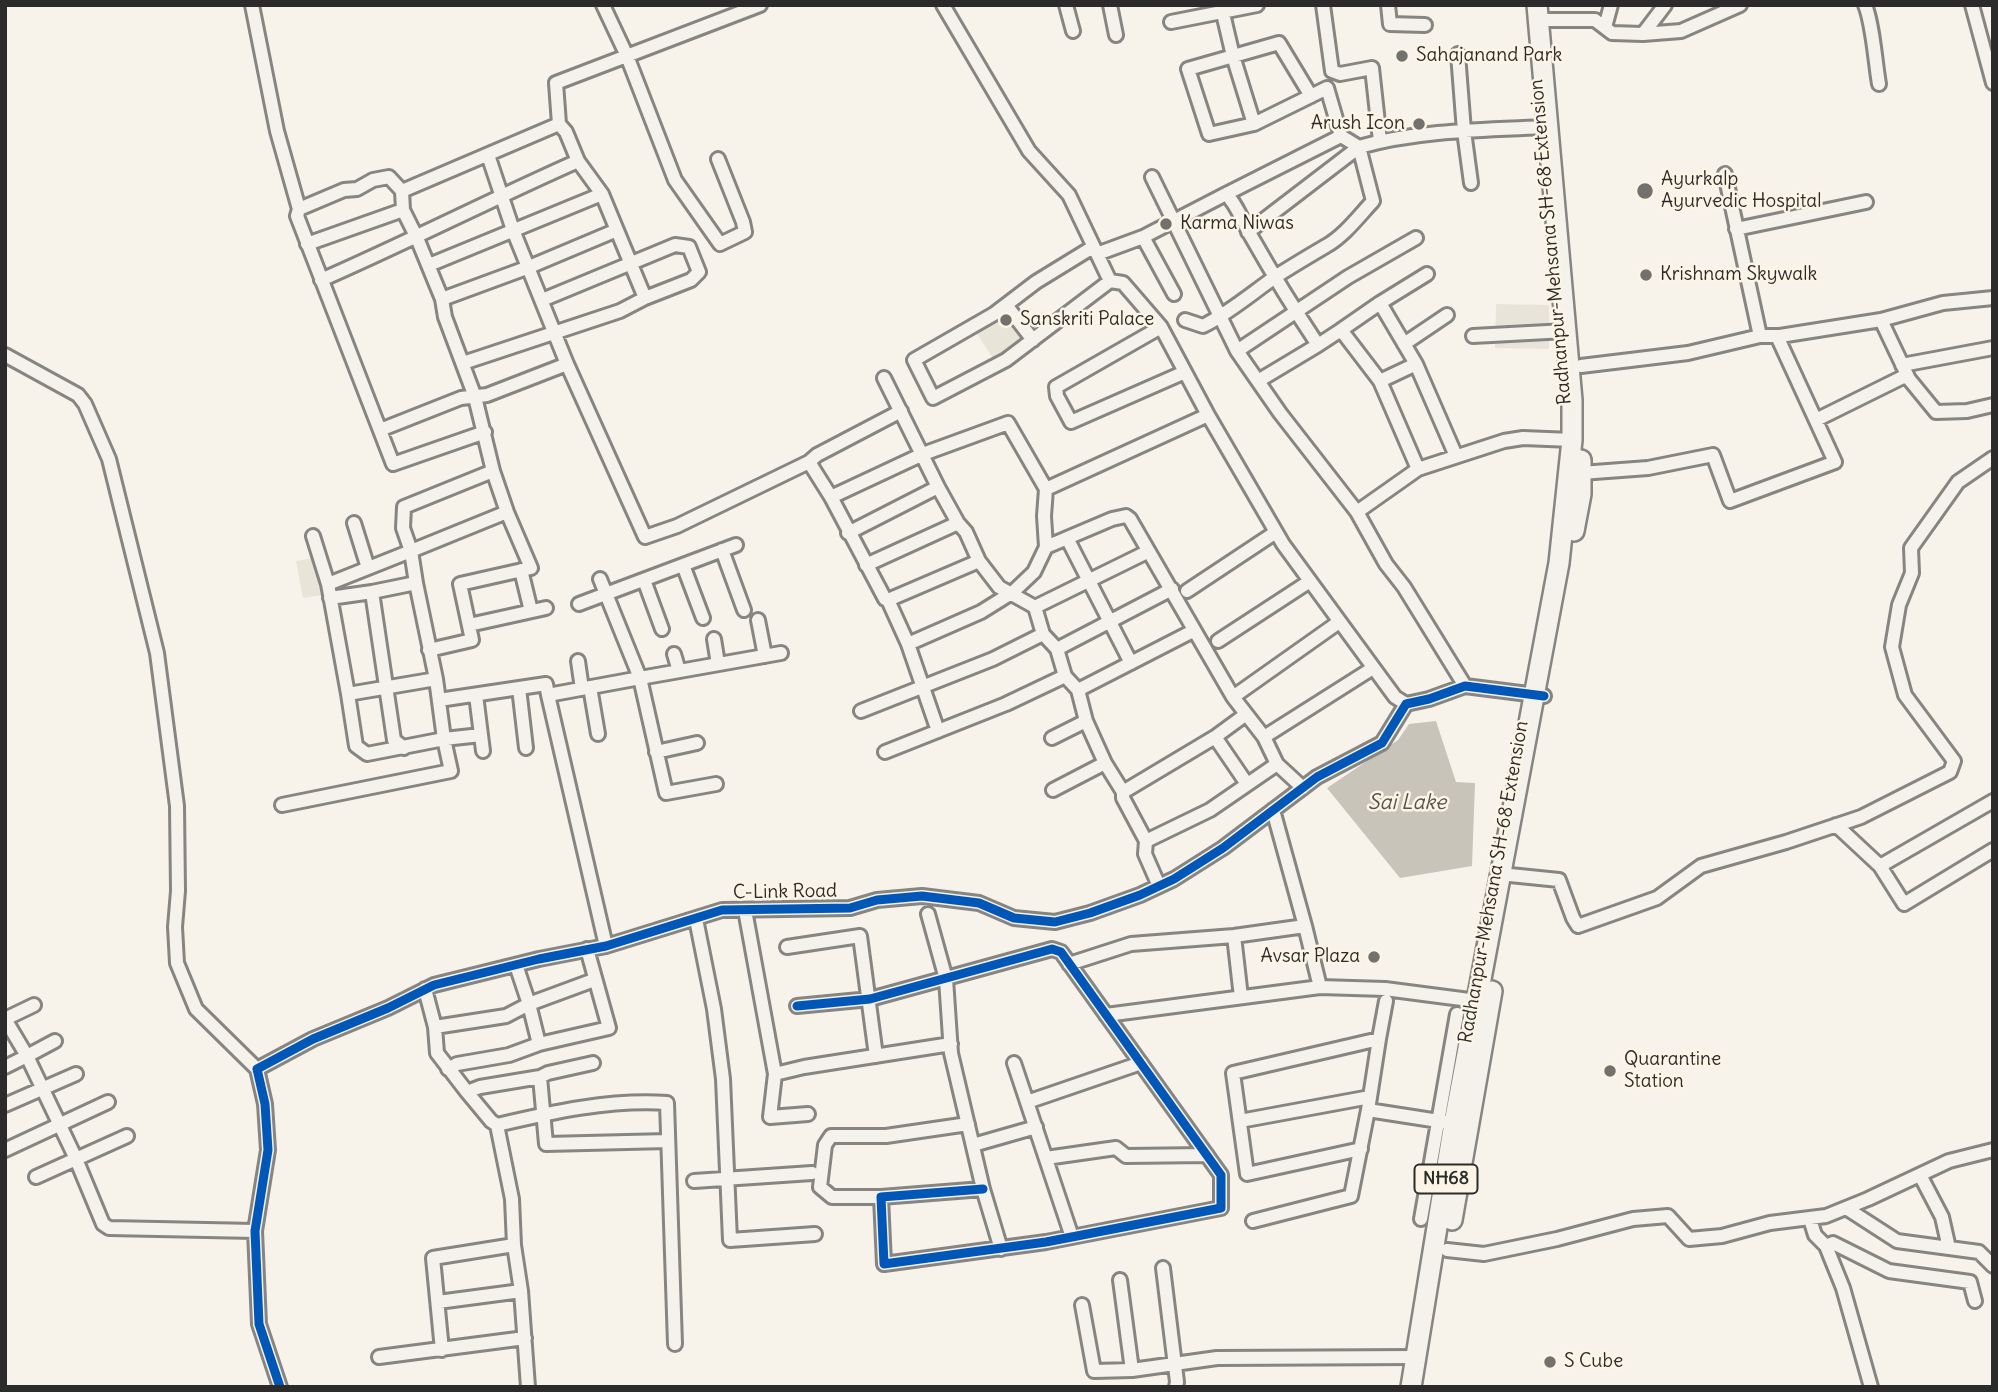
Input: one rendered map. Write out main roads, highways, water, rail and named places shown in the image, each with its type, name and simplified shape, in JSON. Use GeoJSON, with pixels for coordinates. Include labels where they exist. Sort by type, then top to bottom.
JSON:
{"type":"FeatureCollection","features":[{"type":"Feature","properties":{"kind":"highway","name":"NH68"},"geometry":{"type":"LineString","coordinates":[[1539,695],[1559,563],[1572,440],[1573,400],[1548,127],[1544,12]]}},
{"type":"Feature","properties":{"kind":"highway","name":"Radhanpur-Mehsana SH-68 Extension"},"geometry":{"type":"LineString","coordinates":[[1423,1387],[1447,1250],[1454,1123],[1581,494],[1581,366],[1544,12]]}},
{"type":"Feature","properties":{"kind":"highway","name":"NH68"},"geometry":{"type":"LineString","coordinates":[[1411,1387],[1454,1123],[1477,1001],[1506,875]]}},
{"type":"Feature","properties":{"kind":"water","name":"Sai Lake"},"geometry":{"type":"Polygon","coordinates":[[[1436,721],[1456,782],[1475,783],[1472,866],[1400,878],[1327,788],[1398,740],[1409,724],[1436,721]]]}},
{"type":"Feature","properties":{"kind":"place","name":"Sahajanand Park"},"geometry":{"type":"Point","coordinates":[1402,56]}},
{"type":"Feature","properties":{"kind":"place","name":"Arush Icon"},"geometry":{"type":"Point","coordinates":[1419,124]}},
{"type":"Feature","properties":{"kind":"place","name":"Ayurkalp Ayurvedic Hospital"},"geometry":{"type":"Point","coordinates":[1645,191]}},
{"type":"Feature","properties":{"kind":"place","name":"Karma Niwas"},"geometry":{"type":"Point","coordinates":[1166,224]}},
{"type":"Feature","properties":{"kind":"place","name":"Krishnam Skywalk"},"geometry":{"type":"Point","coordinates":[1646,275]}},
{"type":"Feature","properties":{"kind":"place","name":"Sanskriti Palace"},"geometry":{"type":"Point","coordinates":[1006,320]}},
{"type":"Feature","properties":{"kind":"place","name":"Avsar Plaza"},"geometry":{"type":"Point","coordinates":[1374,957]}},
{"type":"Feature","properties":{"kind":"place","name":"Quarantine Station"},"geometry":{"type":"Point","coordinates":[1610,1071]}},
{"type":"Feature","properties":{"kind":"place","name":"S Cube"},"geometry":{"type":"Point","coordinates":[1550,1362]}}]}
